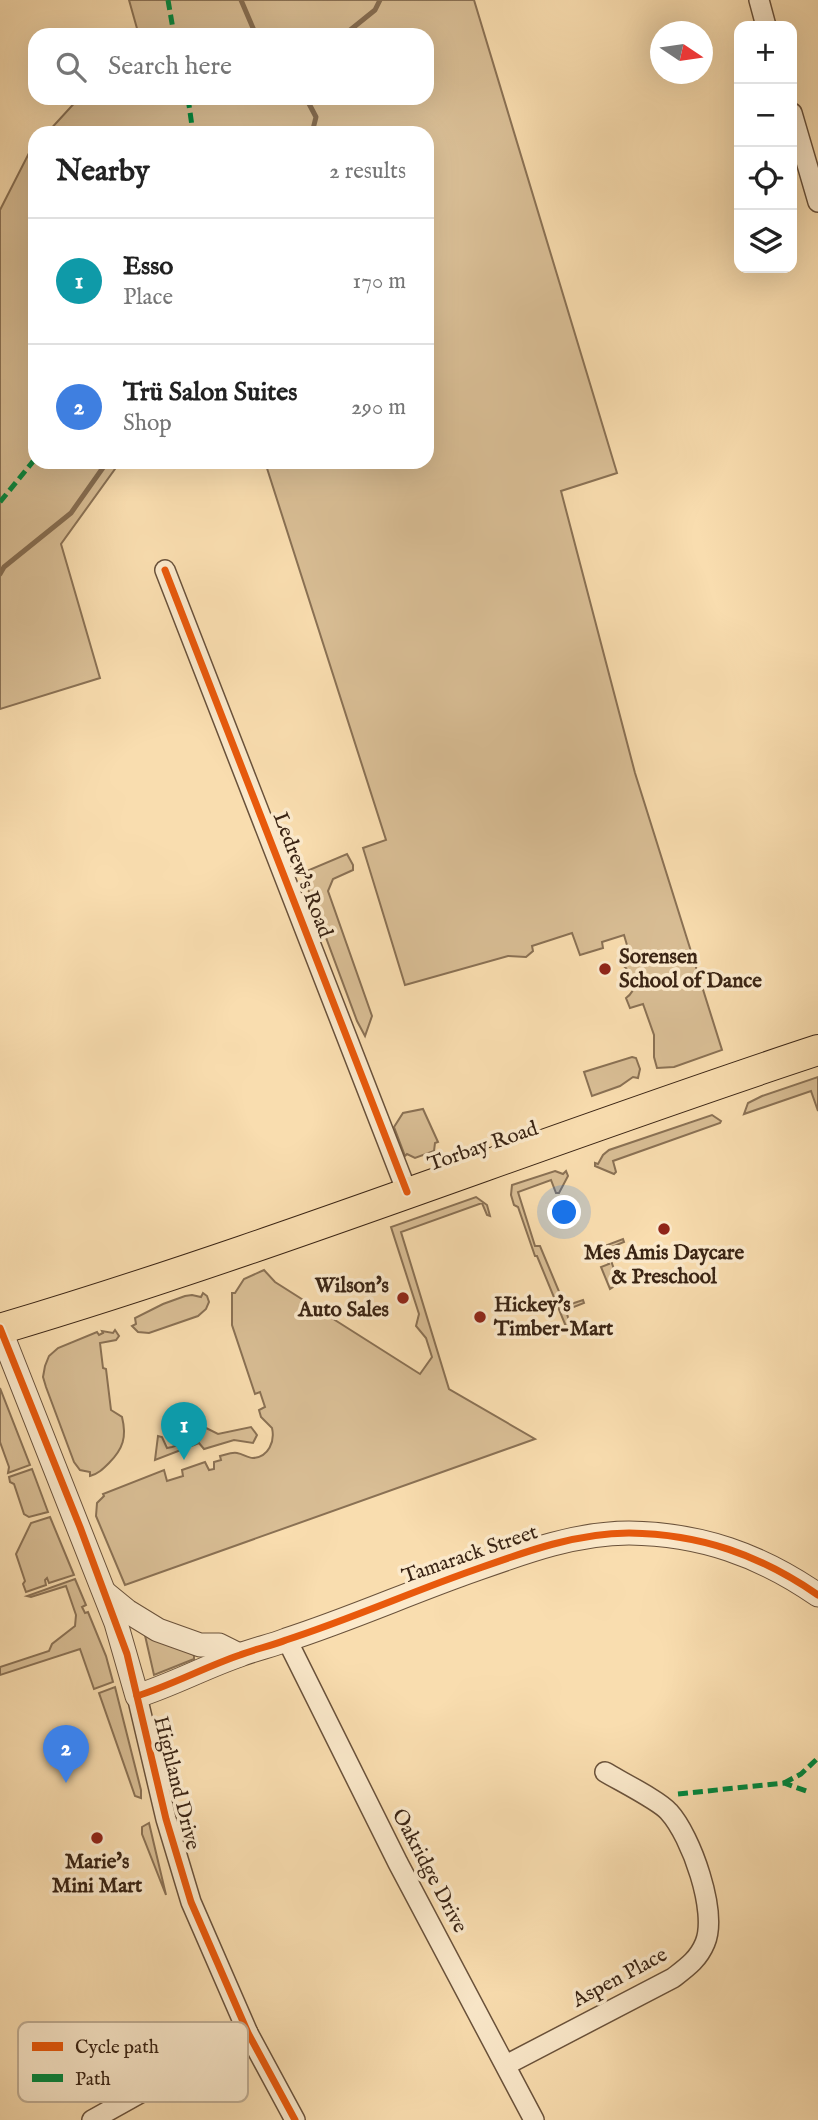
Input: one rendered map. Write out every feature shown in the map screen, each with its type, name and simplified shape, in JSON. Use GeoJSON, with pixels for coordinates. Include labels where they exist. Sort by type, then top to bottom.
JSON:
{"type":"FeatureCollection","features":[{"type":"Feature","properties":{"kind":"main road","name":"Torbay Road"},"geometry":{"type":"LineString","coordinates":[[0,1328],[150,1283],[818,1050]]}},
{"type":"Feature","properties":{"kind":"street"},"geometry":{"type":"LineString","coordinates":[[759,0],[765,21]]}},
{"type":"Feature","properties":{"kind":"street"},"geometry":{"type":"LineString","coordinates":[[797,130],[818,202]]}},
{"type":"Feature","properties":{"kind":"street","name":"Ledrew's Road"},"geometry":{"type":"LineString","coordinates":[[164,570],[407,1192]]}},
{"type":"Feature","properties":{"kind":"street","name":"Highland Drive"},"geometry":{"type":"LineString","coordinates":[[0,1328],[127,1654],[181,1872],[194,1909],[243,2022]]}},
{"type":"Feature","properties":{"kind":"street","name":"Tamarack Street"},"geometry":{"type":"LineString","coordinates":[[137,1696],[239,1655],[287,1640],[534,1549],[579,1538],[628,1533],[675,1536],[723,1547],[762,1561],[818,1595]]}},
{"type":"Feature","properties":{"kind":"street"},"geometry":{"type":"LineString","coordinates":[[103,1592],[158,1630],[200,1645],[219,1645],[239,1655]]}},
{"type":"Feature","properties":{"kind":"street","name":"Oakridge Drive"},"geometry":{"type":"LineString","coordinates":[[287,1640],[398,1863],[534,2120]]}},
{"type":"Feature","properties":{"kind":"street","name":"Aspen Place"},"geometry":{"type":"LineString","coordinates":[[506,2065],[673,1978],[693,1964],[705,1942],[708,1922],[705,1897],[683,1830],[668,1810],[605,1773]]}},
{"type":"Feature","properties":{"kind":"street","name":"Highland Drive"},"geometry":{"type":"LineString","coordinates":[[248,2033],[295,2120]]}},
{"type":"Feature","properties":{"kind":"street"},"geometry":{"type":"LineString","coordinates":[[92,2120],[124,2102]]}},
{"type":"Feature","properties":{"kind":"shaded area"},"geometry":{"type":"Polygon","coordinates":[[[129,0],[474,0],[617,473],[561,491],[635,773],[722,1050],[674,1067],[657,1068],[654,1035],[643,1004],[630,1008],[626,998],[633,990],[634,982],[623,965],[632,962],[624,935],[602,942],[603,948],[580,955],[572,933],[532,946],[533,951],[526,957],[508,956],[405,985],[363,848],[386,840],[267,469],[434,469],[434,126],[53,126],[73,105],[434,105],[434,28],[137,28],[129,0]]]}},
{"type":"Feature","properties":{"kind":"shaded area"},"geometry":{"type":"Polygon","coordinates":[[[28,155],[28,469],[115,469],[61,544],[100,678],[0,709],[0,210],[28,155]]]}},
{"type":"Feature","properties":{"kind":"shaded area"},"geometry":{"type":"Polygon","coordinates":[[[347,854],[353,870],[333,879],[328,891],[372,1016],[365,1036],[302,873],[347,854]]]}},
{"type":"Feature","properties":{"kind":"shaded area"},"geometry":{"type":"Polygon","coordinates":[[[636,1058],[640,1069],[638,1078],[633,1077],[620,1086],[592,1096],[584,1072],[636,1058]]]}},
{"type":"Feature","properties":{"kind":"shaded area"},"geometry":{"type":"Polygon","coordinates":[[[818,1077],[818,1111],[811,1091],[744,1114],[748,1103],[762,1096],[818,1077]]]}},
{"type":"Feature","properties":{"kind":"shaded area"},"geometry":{"type":"Polygon","coordinates":[[[423,1109],[438,1142],[435,1143],[434,1151],[415,1158],[407,1154],[405,1156],[394,1127],[403,1113],[423,1109]]]}},
{"type":"Feature","properties":{"kind":"shaded area"},"geometry":{"type":"Polygon","coordinates":[[[712,1115],[721,1121],[720,1123],[613,1161],[616,1172],[614,1174],[595,1166],[609,1150],[712,1115]]]}},
{"type":"Feature","properties":{"kind":"shaded area"},"geometry":{"type":"Polygon","coordinates":[[[555,1171],[563,1174],[566,1171],[568,1176],[559,1193],[556,1193],[551,1180],[518,1192],[535,1246],[540,1246],[565,1306],[583,1300],[584,1303],[566,1310],[573,1336],[567,1329],[511,1195],[512,1185],[555,1171]]]}},
{"type":"Feature","properties":{"kind":"shaded area"},"geometry":{"type":"Polygon","coordinates":[[[476,1197],[487,1205],[490,1216],[482,1203],[401,1232],[449,1389],[535,1439],[125,1585],[96,1516],[97,1503],[103,1494],[164,1470],[167,1481],[183,1476],[182,1470],[205,1462],[209,1470],[214,1469],[214,1462],[221,1460],[220,1456],[228,1454],[259,1457],[272,1443],[272,1428],[261,1417],[259,1410],[265,1407],[260,1392],[255,1394],[232,1325],[232,1293],[235,1293],[244,1279],[264,1270],[275,1282],[420,1374],[432,1357],[426,1338],[416,1326],[419,1314],[391,1227],[476,1197]]]}},
{"type":"Feature","properties":{"kind":"shaded area"},"geometry":{"type":"Polygon","coordinates":[[[623,1239],[624,1242],[607,1249],[616,1275],[611,1276],[613,1287],[610,1289],[601,1267],[609,1264],[603,1250],[594,1250],[623,1239]]]}},
{"type":"Feature","properties":{"kind":"shaded area"},"geometry":{"type":"Polygon","coordinates":[[[203,1293],[209,1302],[198,1316],[149,1333],[138,1332],[132,1326],[136,1324],[135,1318],[163,1304],[185,1296],[201,1297],[203,1293]]]}},
{"type":"Feature","properties":{"kind":"shaded area"},"geometry":{"type":"Polygon","coordinates":[[[115,1330],[119,1336],[116,1340],[100,1343],[111,1410],[122,1417],[124,1437],[114,1458],[90,1476],[90,1472],[80,1470],[74,1462],[43,1377],[49,1356],[58,1348],[97,1332],[99,1335],[102,1331],[113,1333],[115,1330]]]}},
{"type":"Feature","properties":{"kind":"shaded area"},"geometry":{"type":"Polygon","coordinates":[[[0,1388],[30,1465],[8,1473],[9,1467],[0,1442],[0,1388]]]}},
{"type":"Feature","properties":{"kind":"shaded area"},"geometry":{"type":"Polygon","coordinates":[[[198,1424],[218,1434],[251,1427],[257,1435],[253,1443],[234,1440],[204,1449],[199,1443],[155,1460],[158,1436],[162,1437],[167,1448],[172,1447],[201,1437],[198,1424]]]}},
{"type":"Feature","properties":{"kind":"shaded area"},"geometry":{"type":"Polygon","coordinates":[[[32,1469],[48,1512],[29,1517],[24,1514],[9,1477],[32,1469]]]}},
{"type":"Feature","properties":{"kind":"shaded area"},"geometry":{"type":"Polygon","coordinates":[[[50,1517],[74,1575],[49,1583],[47,1578],[46,1585],[26,1592],[16,1554],[31,1523],[50,1517]]]}},
{"type":"Feature","properties":{"kind":"shaded area"},"geometry":{"type":"Polygon","coordinates":[[[75,1579],[86,1605],[82,1607],[85,1613],[88,1612],[106,1656],[113,1682],[94,1689],[80,1649],[0,1675],[0,1667],[49,1651],[52,1644],[75,1626],[76,1615],[66,1586],[27,1596],[75,1579]]]}},
{"type":"Feature","properties":{"kind":"shaded area"},"geometry":{"type":"Polygon","coordinates":[[[144,1631],[194,1655],[194,1659],[154,1675],[144,1631]]]}},
{"type":"Feature","properties":{"kind":"shaded area"},"geometry":{"type":"Polygon","coordinates":[[[115,1687],[141,1798],[135,1796],[99,1693],[115,1687]]]}},
{"type":"Feature","properties":{"kind":"shaded area"},"geometry":{"type":"Polygon","coordinates":[[[149,1823],[166,1895],[142,1834],[142,1827],[149,1823]]]}},
{"type":"Feature","properties":{"kind":"waterway"},"geometry":{"type":"LineString","coordinates":[[241,0],[253,28]]}},
{"type":"Feature","properties":{"kind":"waterway"},"geometry":{"type":"LineString","coordinates":[[353,28],[375,10],[380,0]]}},
{"type":"Feature","properties":{"kind":"waterway"},"geometry":{"type":"LineString","coordinates":[[310,105],[316,117],[314,126]]}},
{"type":"Feature","properties":{"kind":"waterway"},"geometry":{"type":"LineString","coordinates":[[0,574],[4,567],[71,513],[102,469]]}},
{"type":"Feature","properties":{"kind":"marked path"},"geometry":{"type":"LineString","coordinates":[[168,0],[173,28]]}},
{"type":"Feature","properties":{"kind":"marked path"},"geometry":{"type":"LineString","coordinates":[[189,105],[192,126]]}},
{"type":"Feature","properties":{"kind":"marked path"},"geometry":{"type":"LineString","coordinates":[[0,502],[28,468]]}},
{"type":"Feature","properties":{"kind":"marked path"},"geometry":{"type":"LineString","coordinates":[[784,1783],[801,1774],[818,1758]]}},
{"type":"Feature","properties":{"kind":"marked path"},"geometry":{"type":"LineString","coordinates":[[678,1794],[784,1783],[809,1792]]}},
{"type":"Feature","properties":{"kind":"cycle path"},"geometry":{"type":"LineString","coordinates":[[165,570],[407,1192]]}},
{"type":"Feature","properties":{"kind":"cycle path"},"geometry":{"type":"LineString","coordinates":[[0,1328],[80,1527],[127,1654],[166,1819],[191,1902],[243,2022]]}},
{"type":"Feature","properties":{"kind":"cycle path"},"geometry":{"type":"LineString","coordinates":[[137,1696],[227,1660],[330,1625],[480,1568],[543,1547],[586,1537],[629,1533],[681,1537],[729,1549],[752,1558],[818,1595]]}},
{"type":"Feature","properties":{"kind":"cycle path"},"geometry":{"type":"LineString","coordinates":[[248,2033],[295,2120]]}},
{"type":"Feature","properties":{"kind":"place","name":"Sorensen School of Dance"},"geometry":{"type":"Point","coordinates":[605,969]}},
{"type":"Feature","properties":{"kind":"place","name":"Mes Amis Daycare & Preschool"},"geometry":{"type":"Point","coordinates":[664,1229]}},
{"type":"Feature","properties":{"kind":"place","name":"Wilson's Auto Sales"},"geometry":{"type":"Point","coordinates":[403,1298]}},
{"type":"Feature","properties":{"kind":"place","name":"Hickey's Timber-Mart"},"geometry":{"type":"Point","coordinates":[480,1317]}},
{"type":"Feature","properties":{"kind":"place","name":"Esso"},"geometry":{"type":"Point","coordinates":[184,1460]}},
{"type":"Feature","properties":{"kind":"place","name":"Trü Salon Suites"},"geometry":{"type":"Point","coordinates":[66,1783]}},
{"type":"Feature","properties":{"kind":"place","name":"Marie's Mini Mart"},"geometry":{"type":"Point","coordinates":[97,1838]}}]}
